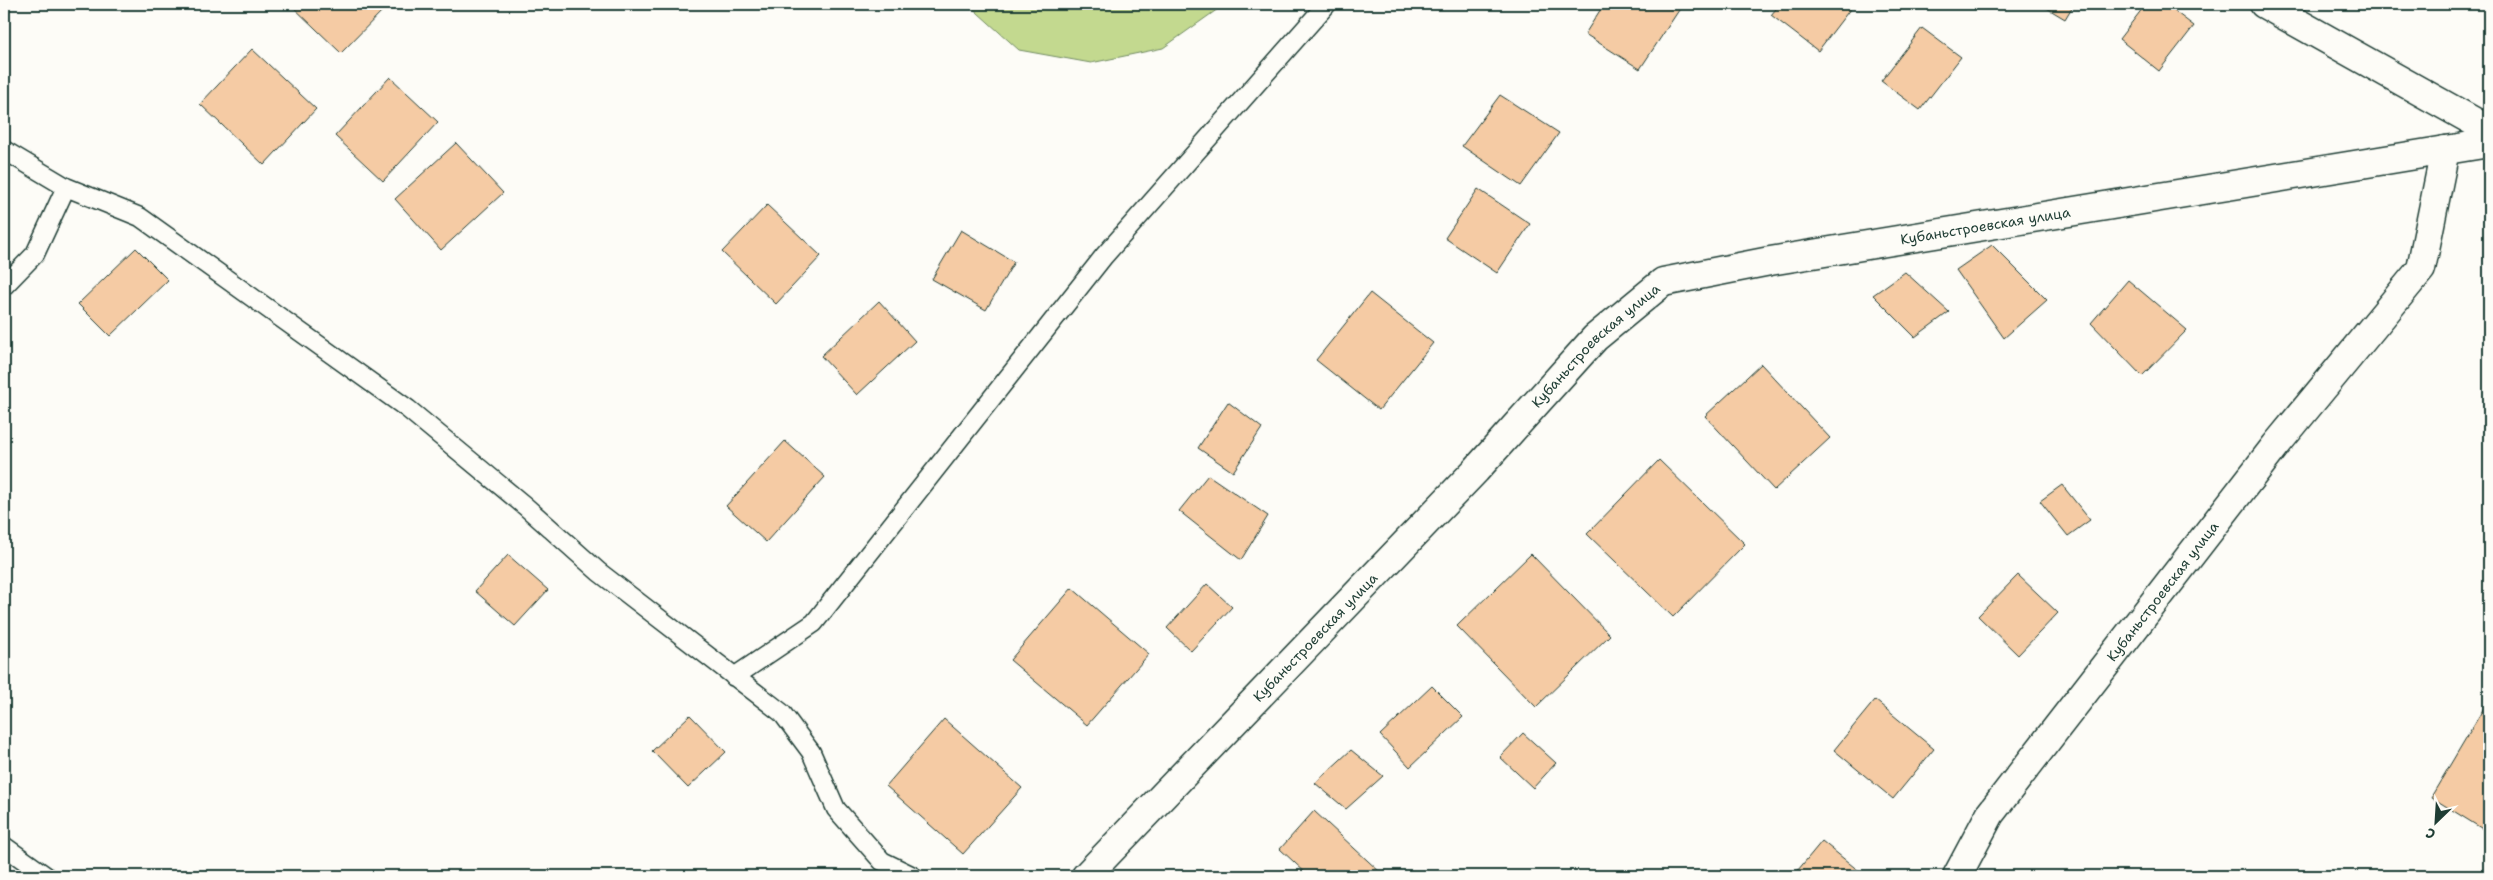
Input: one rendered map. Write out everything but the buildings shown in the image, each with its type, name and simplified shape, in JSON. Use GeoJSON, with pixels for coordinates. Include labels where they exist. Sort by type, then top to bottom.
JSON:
{"type":"FeatureCollection","features":[{"type":"Feature","properties":{"kind":"street"},"geometry":{"type":"LineString","coordinates":[[2264,4],[2489,130]]}},
{"type":"Feature","properties":{"kind":"street","name":"Кубаньстроевская улица"},"geometry":{"type":"LineString","coordinates":[[1086,876],[1476,470],[1596,338],[1663,282],[1770,261],[2489,143]]}},
{"type":"Feature","properties":{"kind":"street","name":"Кубаньстроевская улица"},"geometry":{"type":"LineString","coordinates":[[1957,876],[1990,814],[2276,445],[2421,269],[2445,150]]}},
{"type":"Feature","properties":{"kind":"lane"},"geometry":{"type":"LineString","coordinates":[[734,677],[814,623],[1104,256],[1327,4]]}},
{"type":"Feature","properties":{"kind":"lane"},"geometry":{"type":"LineString","coordinates":[[4,150],[66,187],[140,216],[408,409],[525,506],[598,572],[782,713],[810,752],[836,809],[882,861],[912,876]]}},
{"type":"Feature","properties":{"kind":"lane"},"geometry":{"type":"LineString","coordinates":[[4,286],[35,254],[66,187]]}},
{"type":"Feature","properties":{"kind":"lane"},"geometry":{"type":"LineString","coordinates":[[4,846],[46,876]]}},
{"type":"Feature","properties":{"kind":"green space"},"geometry":{"type":"Polygon","coordinates":[[[968,4],[1225,4],[1163,48],[1091,63],[1019,50],[968,4]]]}}]}
